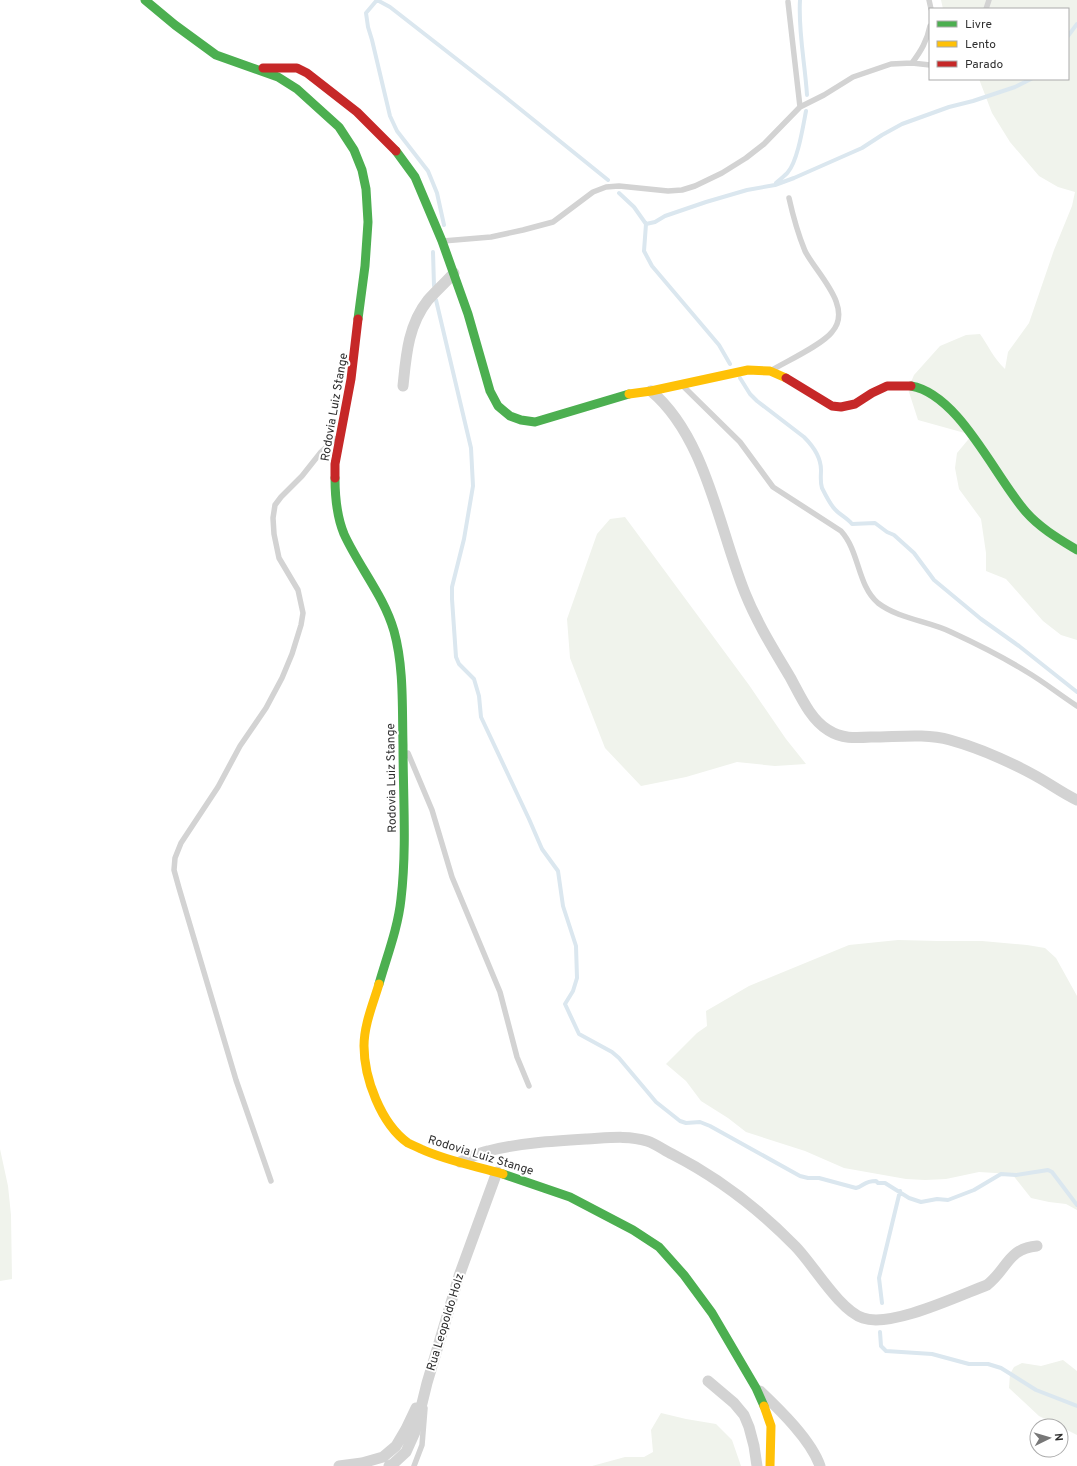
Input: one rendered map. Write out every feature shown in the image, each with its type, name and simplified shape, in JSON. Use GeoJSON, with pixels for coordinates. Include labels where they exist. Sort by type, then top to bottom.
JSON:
{"type":"FeatureCollection","features":[{"type":"Feature","properties":{"kind":"street","name":"Rodovia Luiz Stange"},"geometry":{"type":"LineString","coordinates":[[145,0],[175,25],[216,55],[278,77],[297,89],[339,127],[354,150],[362,170],[366,189],[368,222],[365,266],[351,379],[335,464],[335,490],[339,518],[344,534],[382,602],[394,630],[400,661],[404,744],[404,862],[401,900],[396,927],[367,1024],[364,1046],[368,1077],[379,1106],[392,1128],[408,1143],[436,1156],[497,1172],[570,1197],[633,1230],[659,1247],[684,1275],[712,1313],[756,1388],[767,1412],[771,1426],[770,1466]]}},
{"type":"Feature","properties":{"kind":"street"},"geometry":{"type":"LineString","coordinates":[[251,68],[288,67],[297,68],[308,73],[357,112],[397,152],[415,177],[442,241],[468,314],[490,391],[498,406],[510,416],[521,420],[535,422],[628,394],[651,391],[748,370],[770,371],[787,378],[832,406],[839,408],[850,407],[887,386],[900,385],[921,389],[945,404],[960,420],[1026,511],[1044,529],[1077,550]]}},
{"type":"Feature","properties":{"kind":"street"},"geometry":{"type":"LineString","coordinates":[[403,386],[406,356],[413,328],[428,301],[454,273]]}},
{"type":"Feature","properties":{"kind":"street"},"geometry":{"type":"LineString","coordinates":[[651,391],[662,400],[687,436],[708,484],[745,594],[768,639],[806,706],[816,720],[826,730],[839,736],[852,738],[932,736],[950,740],[1004,760],[1035,775],[1077,800]]}},
{"type":"Feature","properties":{"kind":"street"},"geometry":{"type":"LineString","coordinates":[[460,1162],[486,1151],[518,1145],[612,1138],[628,1138],[648,1142],[693,1165],[728,1188],[756,1210],[796,1246],[844,1305],[855,1314],[873,1321],[897,1319],[987,1285],[993,1281],[1011,1258],[1019,1251],[1037,1246]]}},
{"type":"Feature","properties":{"kind":"street","name":"Rua Leopoldo Holz"},"geometry":{"type":"LineString","coordinates":[[388,1466],[393,1464],[406,1452],[415,1432],[427,1383],[459,1276],[497,1172]]}},
{"type":"Feature","properties":{"kind":"street"},"geometry":{"type":"LineString","coordinates":[[708,1381],[744,1415],[754,1446],[757,1466]]}},
{"type":"Feature","properties":{"kind":"street"},"geometry":{"type":"LineString","coordinates":[[339,1466],[362,1464],[383,1458],[396,1446],[406,1429],[427,1383]]}},
{"type":"Feature","properties":{"kind":"street"},"geometry":{"type":"LineString","coordinates":[[756,1388],[779,1409],[801,1434],[818,1459],[820,1466]]}},
{"type":"Feature","properties":{"kind":"lane"},"geometry":{"type":"LineString","coordinates":[[788,2],[800,106]]}},
{"type":"Feature","properties":{"kind":"lane"},"geometry":{"type":"LineString","coordinates":[[912,63],[922,49],[929,29]]}},
{"type":"Feature","properties":{"kind":"lane"},"geometry":{"type":"LineString","coordinates":[[442,241],[491,237],[553,222],[593,192],[606,187],[619,186],[668,191],[682,190],[695,186],[722,173],[746,158],[764,144],[800,106],[824,95],[853,77],[891,64],[912,63],[929,65]]}},
{"type":"Feature","properties":{"kind":"lane"},"geometry":{"type":"LineString","coordinates":[[770,371],[821,341],[832,332],[837,322],[839,312],[836,300],[807,253],[799,236],[788,198]]}},
{"type":"Feature","properties":{"kind":"lane"},"geometry":{"type":"LineString","coordinates":[[681,384],[740,442],[773,487],[841,531],[848,539],[866,586],[871,595],[878,602],[888,609],[943,628],[998,655],[1027,672],[1077,706]]}},
{"type":"Feature","properties":{"kind":"lane"},"geometry":{"type":"LineString","coordinates":[[271,1181],[236,1080],[174,870],[175,858],[181,843],[218,787],[240,746],[266,708],[282,678],[292,654],[301,625],[303,613],[298,590],[279,558],[274,534],[273,518],[275,505],[302,476],[321,452],[340,435]]}},
{"type":"Feature","properties":{"kind":"lane"},"geometry":{"type":"LineString","coordinates":[[404,744],[432,810],[452,877],[500,992],[517,1057],[529,1086]]}},
{"type":"Feature","properties":{"kind":"lane"},"geometry":{"type":"LineString","coordinates":[[414,1466],[422,1445],[427,1383]]}},
{"type":"Feature","properties":{"kind":"shaded area"},"geometry":{"type":"Polygon","coordinates":[[[941,0],[1077,0],[1077,640],[1061,635],[1043,621],[1006,579],[986,571],[986,553],[981,519],[959,489],[955,468],[957,453],[972,435],[918,420],[908,389],[914,375],[940,346],[966,335],[980,334],[994,356],[1005,369],[1008,352],[1029,323],[1054,250],[1072,206],[1075,192],[1058,187],[1039,176],[1010,142],[992,113],[979,80],[1069,80],[1069,8],[943,8],[941,0]]]}},
{"type":"Feature","properties":{"kind":"shaded area"},"geometry":{"type":"Polygon","coordinates":[[[625,517],[749,685],[786,739],[806,764],[775,766],[737,762],[686,777],[641,786],[605,748],[570,658],[567,619],[597,534],[610,519],[625,517]]]}},
{"type":"Feature","properties":{"kind":"shaded area"},"geometry":{"type":"Polygon","coordinates":[[[898,940],[982,941],[1027,945],[1045,948],[1056,958],[1077,996],[1077,1210],[1066,1204],[1031,1198],[1012,1174],[979,1172],[946,1179],[925,1180],[906,1179],[844,1168],[805,1151],[746,1132],[728,1118],[701,1101],[686,1081],[666,1064],[697,1033],[707,1026],[706,1011],[749,986],[849,945],[898,940]]]}},
{"type":"Feature","properties":{"kind":"shaded area"},"geometry":{"type":"Polygon","coordinates":[[[0,1149],[8,1186],[11,1215],[12,1279],[0,1281],[0,1149]]]}},
{"type":"Feature","properties":{"kind":"shaded area"},"geometry":{"type":"Polygon","coordinates":[[[1063,1360],[1077,1371],[1077,1435],[1069,1431],[1069,1418],[1043,1418],[1039,1416],[1009,1388],[1010,1374],[1014,1367],[1022,1363],[1041,1366],[1063,1360]]]}},
{"type":"Feature","properties":{"kind":"shaded area"},"geometry":{"type":"Polygon","coordinates":[[[661,1413],[716,1424],[732,1440],[741,1466],[592,1466],[625,1457],[644,1457],[653,1452],[651,1430],[661,1413]]]}},
{"type":"Feature","properties":{"kind":"waterway"},"geometry":{"type":"LineString","coordinates":[[377,0],[390,7],[608,180]]}},
{"type":"Feature","properties":{"kind":"waterway"},"geometry":{"type":"LineString","coordinates":[[377,0],[366,13],[368,27],[390,116],[397,131],[428,171],[437,193],[444,225]]}},
{"type":"Feature","properties":{"kind":"waterway"},"geometry":{"type":"LineString","coordinates":[[800,0],[801,35],[807,95]]}},
{"type":"Feature","properties":{"kind":"waterway"},"geometry":{"type":"LineString","coordinates":[[1069,35],[1077,24]]}},
{"type":"Feature","properties":{"kind":"waterway"},"geometry":{"type":"LineString","coordinates":[[646,224],[655,222],[665,216],[706,202],[747,190],[775,185],[794,178],[862,148],[902,124],[949,107],[973,101],[1015,87],[1029,80]]}},
{"type":"Feature","properties":{"kind":"waterway"},"geometry":{"type":"LineString","coordinates":[[776,183],[788,172],[795,160],[806,111]]}},
{"type":"Feature","properties":{"kind":"waterway"},"geometry":{"type":"LineString","coordinates":[[619,193],[634,207],[646,224],[644,251],[652,266],[719,345],[730,364]]}},
{"type":"Feature","properties":{"kind":"waterway"},"geometry":{"type":"LineString","coordinates":[[433,252],[434,286]]}},
{"type":"Feature","properties":{"kind":"waterway"},"geometry":{"type":"LineString","coordinates":[[436,300],[471,448],[473,486],[464,539],[452,587],[456,657],[459,664],[474,679],[479,696],[481,717],[542,849],[558,871],[563,906],[576,946],[577,978],[573,991],[565,1004],[579,1034],[612,1052],[619,1058],[656,1102],[680,1121],[686,1123],[700,1122],[710,1126],[800,1176],[819,1178],[856,1188],[869,1182],[876,1181],[878,1183],[885,1183],[909,1198],[921,1202],[937,1199],[948,1200],[974,1190],[1001,1174],[1016,1175],[1048,1170],[1052,1172],[1077,1205]]}},
{"type":"Feature","properties":{"kind":"waterway"},"geometry":{"type":"LineString","coordinates":[[740,378],[750,394],[757,401],[804,437],[813,448],[821,465],[822,488],[837,512],[852,524],[875,523],[887,532],[894,535],[914,553],[934,580],[981,619],[1019,646],[1077,692]]}},
{"type":"Feature","properties":{"kind":"waterway"},"geometry":{"type":"LineString","coordinates":[[882,1303],[879,1278],[900,1191]]}},
{"type":"Feature","properties":{"kind":"waterway"},"geometry":{"type":"LineString","coordinates":[[880,1332],[881,1346],[886,1351],[932,1354],[969,1364],[988,1364],[1001,1368],[1036,1390],[1077,1406]]}},
{"type":"Feature","properties":{"kind":"traffic: fast"},"geometry":{"type":"LineString","coordinates":[[145,0],[175,25],[216,55],[278,77],[297,89],[339,127],[354,150],[362,170],[366,189],[368,222],[365,266],[358,319]]}},
{"type":"Feature","properties":{"kind":"traffic: fast"},"geometry":{"type":"LineString","coordinates":[[396,151],[415,177],[442,241],[468,314],[490,391],[498,406],[510,416],[521,420],[535,422],[629,394]]}},
{"type":"Feature","properties":{"kind":"traffic: fast"},"geometry":{"type":"LineString","coordinates":[[911,386],[928,392],[945,404],[975,439],[1014,497],[1031,518],[1077,550]]}},
{"type":"Feature","properties":{"kind":"traffic: fast"},"geometry":{"type":"LineString","coordinates":[[335,478],[337,506],[344,534],[390,618],[397,645],[401,673],[404,822],[403,880],[400,910],[379,984]]}},
{"type":"Feature","properties":{"kind":"traffic: fast"},"geometry":{"type":"LineString","coordinates":[[503,1174],[570,1197],[633,1230],[659,1247],[684,1275],[712,1313],[756,1388],[764,1406]]}},
{"type":"Feature","properties":{"kind":"traffic: slow"},"geometry":{"type":"LineString","coordinates":[[629,394],[651,391],[748,370],[770,371],[786,378]]}},
{"type":"Feature","properties":{"kind":"traffic: slow"},"geometry":{"type":"LineString","coordinates":[[379,984],[369,1015],[364,1038],[364,1046],[367,1072],[382,1112],[398,1135],[408,1143],[451,1160],[503,1174]]}},
{"type":"Feature","properties":{"kind":"traffic: slow"},"geometry":{"type":"LineString","coordinates":[[764,1406],[771,1426],[770,1466]]}},
{"type":"Feature","properties":{"kind":"traffic: jam"},"geometry":{"type":"LineString","coordinates":[[263,68],[297,68],[307,73],[357,112],[396,151]]}},
{"type":"Feature","properties":{"kind":"traffic: jam"},"geometry":{"type":"LineString","coordinates":[[335,478],[335,464],[351,379],[358,319]]}},
{"type":"Feature","properties":{"kind":"traffic: jam"},"geometry":{"type":"LineString","coordinates":[[786,378],[832,406],[841,407],[855,404],[872,393],[887,386],[911,386]]}}]}
